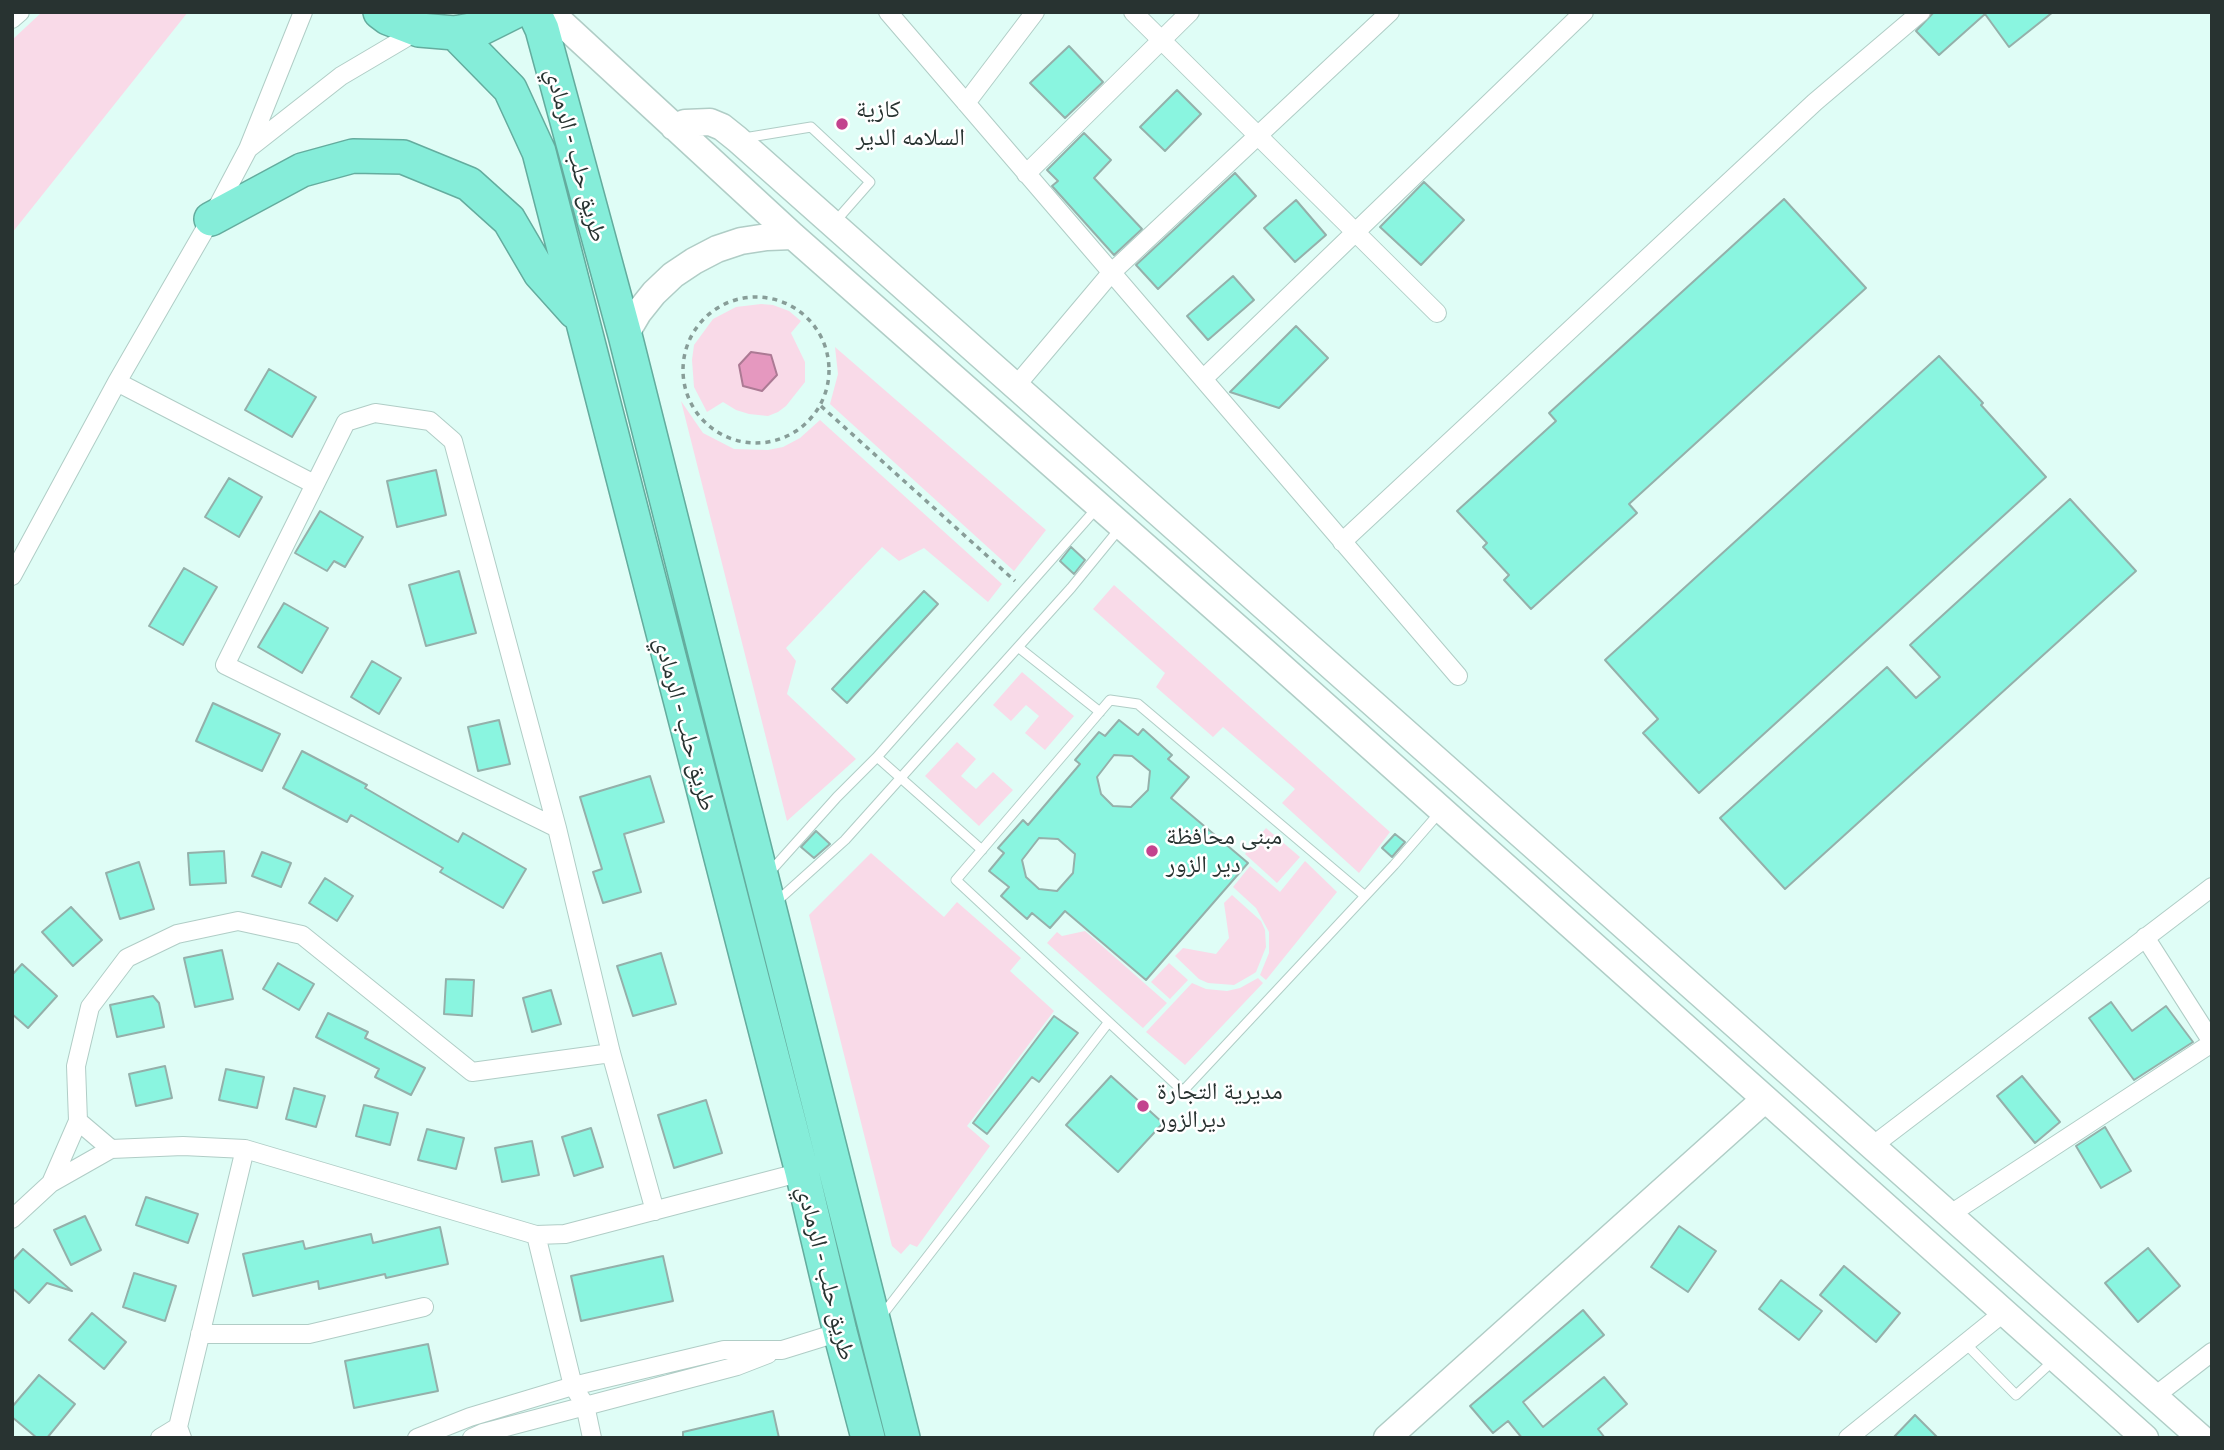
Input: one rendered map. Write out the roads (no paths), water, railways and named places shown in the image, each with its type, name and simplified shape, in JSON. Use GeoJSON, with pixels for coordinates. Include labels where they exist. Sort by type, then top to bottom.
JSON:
{"type":"FeatureCollection","features":[{"type":"Feature","properties":{"kind":"highway"},"geometry":{"type":"LineString","coordinates":[[380,12],[419,30],[455,33],[482,28],[514,12]]}},
{"type":"Feature","properties":{"kind":"highway","name":"طريق حلب - الرمادي"},"geometry":{"type":"LineString","coordinates":[[534,12],[542,29],[625,335],[904,1438]]}},
{"type":"Feature","properties":{"kind":"highway","name":"طريق حلب - الرمادي"},"geometry":{"type":"LineString","coordinates":[[455,33],[510,89],[538,152],[802,1172],[868,1438]]}},
{"type":"Feature","properties":{"kind":"highway"},"geometry":{"type":"LineString","coordinates":[[211,219],[302,170],[353,156],[403,157],[469,184],[509,220],[540,273],[579,317]]}},
{"type":"Feature","properties":{"kind":"main road"},"geometry":{"type":"LineString","coordinates":[[550,12],[793,236],[2145,1438]]}},
{"type":"Feature","properties":{"kind":"main road"},"geometry":{"type":"LineString","coordinates":[[674,127],[685,123],[710,122],[722,127],[737,139],[2201,1438]]}},
{"type":"Feature","properties":{"kind":"main road"},"geometry":{"type":"LineString","coordinates":[[625,335],[654,293],[673,275],[694,261],[741,241],[793,236]]}},
{"type":"Feature","properties":{"kind":"main road"},"geometry":{"type":"LineString","coordinates":[[1387,1438],[1765,1099]]}},
{"type":"Feature","properties":{"kind":"main road"},"geometry":{"type":"LineString","coordinates":[[1950,1265],[1974,1237]]}},
{"type":"Feature","properties":{"kind":"street"},"geometry":{"type":"LineString","coordinates":[[12,19],[19,12]]}},
{"type":"Feature","properties":{"kind":"street"},"geometry":{"type":"LineString","coordinates":[[12,576],[248,149],[303,12]]}},
{"type":"Feature","properties":{"kind":"street"},"geometry":{"type":"LineString","coordinates":[[888,12],[1458,676]]}},
{"type":"Feature","properties":{"kind":"street"},"geometry":{"type":"LineString","coordinates":[[966,103],[1035,12]]}},
{"type":"Feature","properties":{"kind":"street"},"geometry":{"type":"LineString","coordinates":[[1133,12],[1437,313]]}},
{"type":"Feature","properties":{"kind":"street"},"geometry":{"type":"LineString","coordinates":[[1026,174],[1190,12]]}},
{"type":"Feature","properties":{"kind":"street"},"geometry":{"type":"LineString","coordinates":[[1014,387],[1111,273],[1390,12]]}},
{"type":"Feature","properties":{"kind":"street"},"geometry":{"type":"LineString","coordinates":[[1203,379],[1584,12]]}},
{"type":"Feature","properties":{"kind":"street"},"geometry":{"type":"LineString","coordinates":[[1342,542],[1815,102],[1921,12]]}},
{"type":"Feature","properties":{"kind":"street"},"geometry":{"type":"LineString","coordinates":[[248,149],[341,76],[419,30]]}},
{"type":"Feature","properties":{"kind":"street"},"geometry":{"type":"LineString","coordinates":[[117,382],[314,484]]}},
{"type":"Feature","properties":{"kind":"street"},"geometry":{"type":"LineString","coordinates":[[557,828],[225,665],[346,422],[374,413],[430,421],[453,441],[557,828],[611,1053],[655,1211]]}},
{"type":"Feature","properties":{"kind":"street"},"geometry":{"type":"LineString","coordinates":[[1871,1147],[2212,887]]}},
{"type":"Feature","properties":{"kind":"street"},"geometry":{"type":"LineString","coordinates":[[51,1183],[78,1121],[76,1066],[90,1007],[127,958],[177,934],[238,921],[302,936],[472,1072],[611,1053]]}},
{"type":"Feature","properties":{"kind":"street"},"geometry":{"type":"LineString","coordinates":[[1949,1215],[2212,1043],[2145,937]]}},
{"type":"Feature","properties":{"kind":"street"},"geometry":{"type":"LineString","coordinates":[[78,1121],[111,1149]]}},
{"type":"Feature","properties":{"kind":"street"},"geometry":{"type":"LineString","coordinates":[[12,1219],[51,1183],[111,1149],[183,1146],[245,1149],[536,1235],[565,1234],[802,1172]]}},
{"type":"Feature","properties":{"kind":"street"},"geometry":{"type":"LineString","coordinates":[[160,1438],[180,1432],[200,1334],[245,1149]]}},
{"type":"Feature","properties":{"kind":"street"},"geometry":{"type":"LineString","coordinates":[[536,1235],[573,1386],[586,1405],[592,1438]]}},
{"type":"Feature","properties":{"kind":"street"},"geometry":{"type":"LineString","coordinates":[[200,1334],[309,1334],[424,1307]]}},
{"type":"Feature","properties":{"kind":"street"},"geometry":{"type":"LineString","coordinates":[[1859,1435],[2003,1313]]}},
{"type":"Feature","properties":{"kind":"street"},"geometry":{"type":"LineString","coordinates":[[472,1438],[737,1366],[840,1332]]}},
{"type":"Feature","properties":{"kind":"street"},"geometry":{"type":"LineString","coordinates":[[416,1438],[470,1417],[573,1386],[724,1350],[782,1350]]}},
{"type":"Feature","properties":{"kind":"street"},"geometry":{"type":"LineString","coordinates":[[2155,1396],[2212,1352]]}},
{"type":"Feature","properties":{"kind":"lane"},"geometry":{"type":"LineString","coordinates":[[737,139],[811,127],[870,182],[833,225]]}},
{"type":"Feature","properties":{"kind":"lane"},"geometry":{"type":"LineString","coordinates":[[766,895],[837,797],[877,757],[1098,506]]}},
{"type":"Feature","properties":{"kind":"lane"},"geometry":{"type":"LineString","coordinates":[[766,895],[845,840],[1071,588],[1122,526]]}},
{"type":"Feature","properties":{"kind":"lane"},"geometry":{"type":"LineString","coordinates":[[1018,647],[1100,712]]}},
{"type":"Feature","properties":{"kind":"lane"},"geometry":{"type":"LineString","coordinates":[[1365,896],[1138,704],[1110,700],[956,880],[1183,1091],[1365,896],[1441,810]]}},
{"type":"Feature","properties":{"kind":"lane"},"geometry":{"type":"LineString","coordinates":[[877,757],[982,850]]}},
{"type":"Feature","properties":{"kind":"lane"},"geometry":{"type":"LineString","coordinates":[[875,1325],[1108,1023]]}},
{"type":"Feature","properties":{"kind":"lane"},"geometry":{"type":"LineString","coordinates":[[1965,1343],[2016,1395],[2056,1359]]}},
{"type":"Feature","properties":{"kind":"place","name":"كازية السلامه الدير"},"geometry":{"type":"Point","coordinates":[842,124]}},
{"type":"Feature","properties":{"kind":"place","name":"مبنى محافظة دير الزور"},"geometry":{"type":"Point","coordinates":[1152,851]}},
{"type":"Feature","properties":{"kind":"place","name":"مديرية التجارة ديرالزور"},"geometry":{"type":"Point","coordinates":[1143,1106]}}]}
